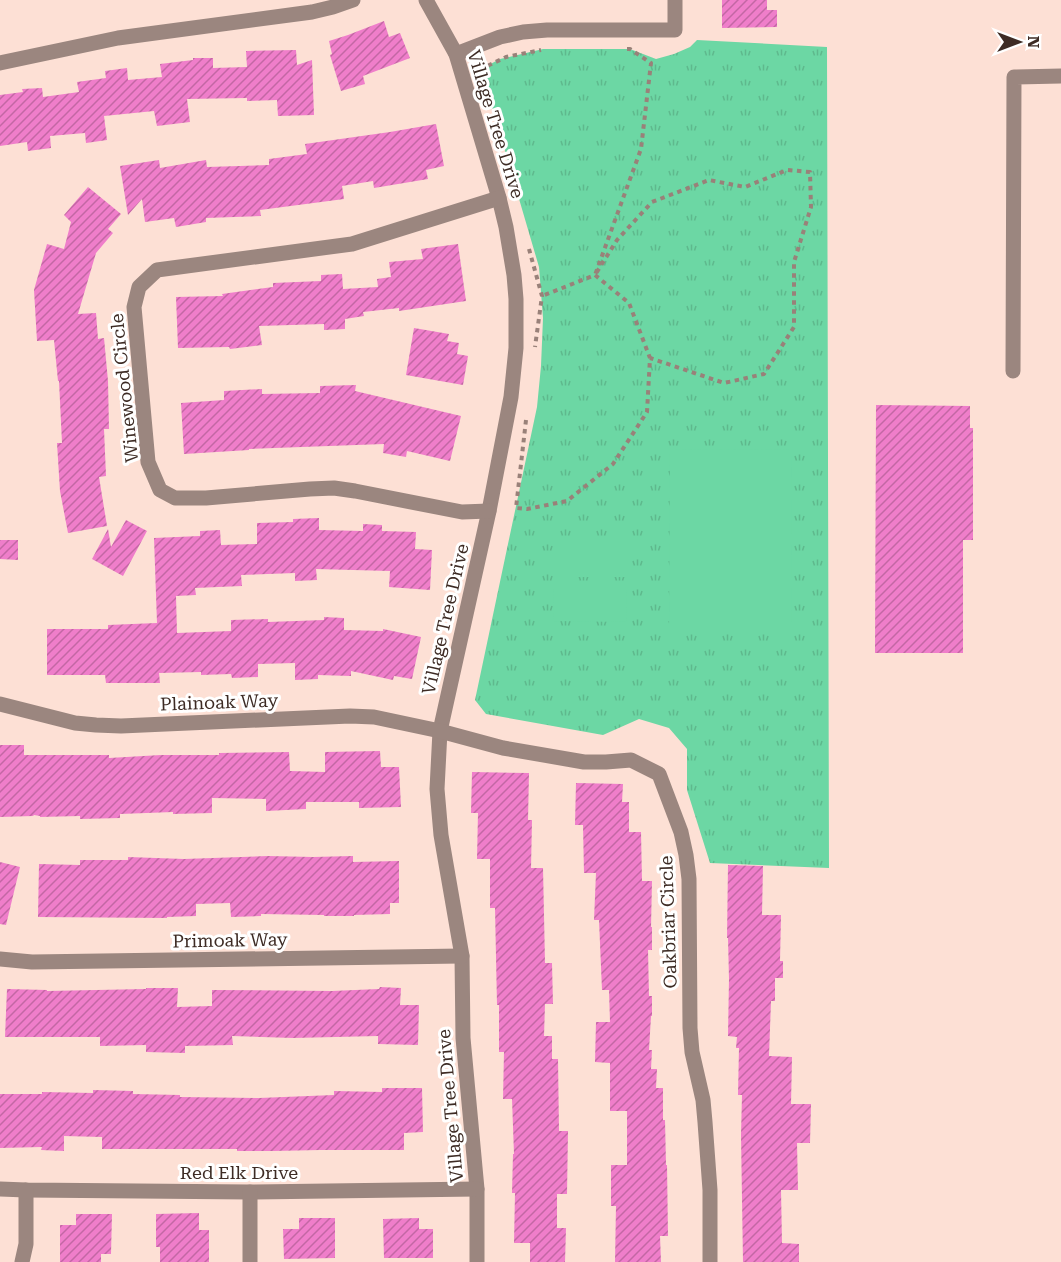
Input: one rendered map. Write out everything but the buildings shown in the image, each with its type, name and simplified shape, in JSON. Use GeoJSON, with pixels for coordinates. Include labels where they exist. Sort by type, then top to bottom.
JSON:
{"type":"FeatureCollection","features":[{"type":"Feature","properties":{"kind":"street"},"geometry":{"type":"LineString","coordinates":[[0,63],[118,38],[312,12],[333,8],[353,0]]}},
{"type":"Feature","properties":{"kind":"street","name":"Village Tree Drive"},"geometry":{"type":"LineString","coordinates":[[426,0],[456,54],[499,198],[506,227],[516,299],[516,348],[511,397],[489,511],[440,731],[437,789],[441,835],[462,956],[463,1038],[477,1189],[477,1262]]}},
{"type":"Feature","properties":{"kind":"street"},"geometry":{"type":"LineString","coordinates":[[456,54],[500,37],[523,32],[675,30],[675,0]]}},
{"type":"Feature","properties":{"kind":"street"},"geometry":{"type":"LineString","coordinates":[[1012,371],[1014,77],[1061,76]]}},
{"type":"Feature","properties":{"kind":"street","name":"Winewood Circle"},"geometry":{"type":"LineString","coordinates":[[489,511],[462,512],[355,490],[334,488],[206,498],[174,498],[160,490],[148,462],[134,307],[139,287],[157,270],[352,244],[499,198]]}},
{"type":"Feature","properties":{"kind":"street","name":"Plainoak Way"},"geometry":{"type":"LineString","coordinates":[[0,704],[75,723],[96,725],[121,726],[350,716],[374,717],[440,731]]}},
{"type":"Feature","properties":{"kind":"street","name":"Oakbriar Circle"},"geometry":{"type":"LineString","coordinates":[[440,731],[503,748],[584,762],[631,760],[659,774],[681,832],[689,879],[690,1028],[692,1052],[703,1100],[705,1122],[710,1190],[710,1262]]}},
{"type":"Feature","properties":{"kind":"street","name":"Primoak Way"},"geometry":{"type":"LineString","coordinates":[[0,959],[32,962],[462,956]]}},
{"type":"Feature","properties":{"kind":"street","name":"Red Elk Drive"},"geometry":{"type":"LineString","coordinates":[[0,1189],[250,1192],[477,1189]]}},
{"type":"Feature","properties":{"kind":"street"},"geometry":{"type":"LineString","coordinates":[[22,1262],[26,1244],[26,1190]]}},
{"type":"Feature","properties":{"kind":"street"},"geometry":{"type":"LineString","coordinates":[[250,1192],[250,1262]]}},
{"type":"Feature","properties":{"kind":"path"},"geometry":{"type":"LineString","coordinates":[[484,81],[481,69],[506,57],[543,49]]}},
{"type":"Feature","properties":{"kind":"path"},"geometry":{"type":"LineString","coordinates":[[595,275],[640,149],[651,63],[630,49],[620,49]]}},
{"type":"Feature","properties":{"kind":"path"},"geometry":{"type":"LineString","coordinates":[[542,296],[595,275],[617,240],[652,202],[709,180],[745,187],[787,170],[810,172],[811,207],[794,262],[794,327],[764,374],[724,383],[650,358]]}},
{"type":"Feature","properties":{"kind":"path"},"geometry":{"type":"LineString","coordinates":[[527,239],[542,296],[534,355]]}},
{"type":"Feature","properties":{"kind":"path"},"geometry":{"type":"LineString","coordinates":[[527,414],[516,508],[527,509],[567,501],[613,464],[647,412],[650,358],[629,303],[595,275]]}},
{"type":"Feature","properties":{"kind":"green space"},"geometry":{"type":"Polygon","coordinates":[[[697,40],[827,47],[829,868],[710,863],[687,790],[687,749],[669,728],[639,719],[603,735],[486,714],[475,700],[537,407],[543,318],[539,267],[481,69],[500,59],[543,49],[630,49],[656,59],[690,47],[697,40]]]}},
{"type":"Feature","properties":{"kind":"green space"},"geometry":{"type":"Polygon","coordinates":[[[670,449],[792,450],[791,629],[669,629],[670,449]]]}},
{"type":"Feature","properties":{"kind":"green space"},"geometry":{"type":"Polygon","coordinates":[[[554,543],[627,543],[627,577],[554,577],[554,543]]]}},
{"type":"Feature","properties":{"kind":"green space"},"geometry":{"type":"Polygon","coordinates":[[[554,588],[627,588],[626,622],[553,621],[554,588]]]}}]}
